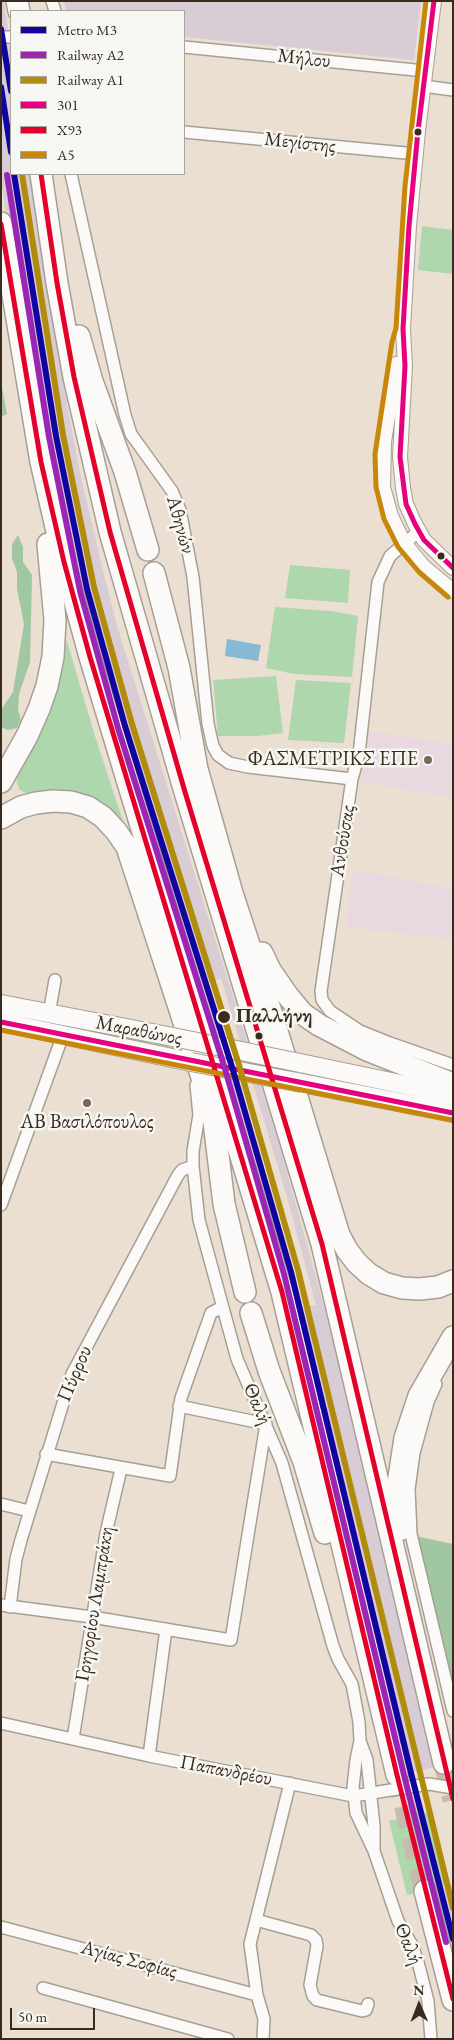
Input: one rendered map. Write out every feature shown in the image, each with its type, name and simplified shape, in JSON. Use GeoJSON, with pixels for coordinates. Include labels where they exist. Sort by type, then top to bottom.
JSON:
{"type":"FeatureCollection","features":[{"type":"Feature","properties":{"kind":"highway"},"geometry":{"type":"LineString","coordinates":[[41,175],[56,283],[74,377],[110,532],[185,792],[262,1040],[322,1244],[444,1763]]}},
{"type":"Feature","properties":{"kind":"highway"},"geometry":{"type":"LineString","coordinates":[[47,175],[80,340],[92,381],[125,472],[148,550]]}},
{"type":"Feature","properties":{"kind":"highway"},"geometry":{"type":"LineString","coordinates":[[1,223],[42,462],[64,562],[90,657],[282,1292],[397,1775],[367,1689],[318,1508],[289,1421],[269,1371],[251,1313]]}},
{"type":"Feature","properties":{"kind":"highway"},"geometry":{"type":"LineString","coordinates":[[1,782],[39,710],[47,686],[53,657],[55,620],[42,462]]}},
{"type":"Feature","properties":{"kind":"highway"},"geometry":{"type":"LineString","coordinates":[[154,573],[179,668],[193,753],[232,893],[273,1018],[336,1225],[347,1250],[357,1264],[369,1274],[393,1286],[410,1289],[429,1289],[453,1281]]}},
{"type":"Feature","properties":{"kind":"highway"},"geometry":{"type":"LineString","coordinates":[[1,818],[36,803],[53,801],[71,802],[88,807],[103,817],[127,847],[208,1099],[214,1122],[224,1204],[246,1292]]}},
{"type":"Feature","properties":{"kind":"highway"},"geometry":{"type":"LineString","coordinates":[[216,831],[255,938],[270,970],[288,996],[304,1014],[346,1040],[453,1084]]}},
{"type":"Feature","properties":{"kind":"highway"},"geometry":{"type":"LineString","coordinates":[[422,1671],[400,1529],[399,1472],[404,1443],[415,1406],[430,1376],[453,1338]]}},
{"type":"Feature","properties":{"kind":"highway"},"geometry":{"type":"LineString","coordinates":[[426,1891],[453,2000]]}},
{"type":"Feature","properties":{"kind":"main road","name":"Μαραθώνος"},"geometry":{"type":"LineString","coordinates":[[1,1004],[453,1095]]}},
{"type":"Feature","properties":{"kind":"main road","name":"Μαραθώνος"},"geometry":{"type":"LineString","coordinates":[[1,1022],[191,1062],[453,1113]]}},
{"type":"Feature","properties":{"kind":"street"},"geometry":{"type":"LineString","coordinates":[[434,1],[423,86],[409,226],[403,329],[404,366],[400,472],[406,504],[419,531],[424,540],[453,568]]}},
{"type":"Feature","properties":{"kind":"street","name":"Μήλου"},"geometry":{"type":"LineString","coordinates":[[185,47],[425,71]]}},
{"type":"Feature","properties":{"kind":"street"},"geometry":{"type":"LineString","coordinates":[[423,86],[453,90]]}},
{"type":"Feature","properties":{"kind":"street","name":"Μεγίστης"},"geometry":{"type":"LineString","coordinates":[[185,132],[416,154]]}},
{"type":"Feature","properties":{"kind":"street","name":"Αθηνών"},"geometry":{"type":"LineString","coordinates":[[71,175],[125,415],[131,434],[172,491],[180,510],[193,577],[208,724],[212,746],[218,755],[229,763],[248,767],[352,779]]}},
{"type":"Feature","properties":{"kind":"street"},"geometry":{"type":"LineString","coordinates":[[403,329],[399,343],[382,454],[383,487],[390,516],[404,543],[424,567],[453,591]]}},
{"type":"Feature","properties":{"kind":"street","name":"Ανθούσας"},"geometry":{"type":"LineString","coordinates":[[419,531],[390,556],[378,582],[359,754],[352,779],[321,991],[322,1000],[330,1011],[360,1030],[390,1043],[453,1065]]}},
{"type":"Feature","properties":{"kind":"street"},"geometry":{"type":"LineString","coordinates":[[50,1014],[54,980]]}},
{"type":"Feature","properties":{"kind":"street"},"geometry":{"type":"LineString","coordinates":[[1,1205],[63,1035]]}},
{"type":"Feature","properties":{"kind":"street","name":"Θαλή"},"geometry":{"type":"LineString","coordinates":[[191,1062],[198,1092],[199,1115],[194,1141],[193,1166],[198,1220],[237,1359],[282,1463],[332,1646],[352,1684],[359,1722],[360,1741],[356,1760],[353,1796],[362,1828],[374,1851],[398,1921],[412,1945],[418,1962],[428,2000],[431,2039]]}},
{"type":"Feature","properties":{"kind":"street","name":"Πύρρου"},"geometry":{"type":"LineString","coordinates":[[6,1606],[16,1560],[66,1388],[78,1360],[178,1175],[182,1170],[193,1166]]}},
{"type":"Feature","properties":{"kind":"street"},"geometry":{"type":"LineString","coordinates":[[46,1454],[121,1469],[170,1476],[179,1406],[211,1313],[222,1307]]}},
{"type":"Feature","properties":{"kind":"street"},"geometry":{"type":"LineString","coordinates":[[453,1356],[428,1402],[421,1426],[411,1470],[409,1511],[410,1534],[415,1557],[453,1711]]}},
{"type":"Feature","properties":{"kind":"street"},"geometry":{"type":"LineString","coordinates":[[6,1606],[92,1617],[231,1640],[266,1424],[179,1406]]}},
{"type":"Feature","properties":{"kind":"street","name":"Γρηγορίου Λαμπράκη"},"geometry":{"type":"LineString","coordinates":[[74,1739],[106,1533],[121,1469]]}},
{"type":"Feature","properties":{"kind":"street"},"geometry":{"type":"LineString","coordinates":[[1,1504],[30,1511]]}},
{"type":"Feature","properties":{"kind":"street"},"geometry":{"type":"LineString","coordinates":[[149,1756],[166,1629]]}},
{"type":"Feature","properties":{"kind":"street","name":"Παπανδρέου"},"geometry":{"type":"LineString","coordinates":[[1,1723],[149,1756],[353,1796],[429,1784],[453,1788]]}},
{"type":"Feature","properties":{"kind":"street","name":"Θαλή"},"geometry":{"type":"LineString","coordinates":[[360,1741],[367,1760],[374,1826],[374,1851]]}},
{"type":"Feature","properties":{"kind":"street"},"geometry":{"type":"LineString","coordinates":[[262,2039],[264,2018],[257,1995],[250,1944],[290,1783]]}},
{"type":"Feature","properties":{"kind":"street"},"geometry":{"type":"LineString","coordinates":[[256,1920],[311,1935],[316,1940],[317,1946],[310,1985],[313,1996],[317,2000],[362,2011],[366,2010],[368,2004]]}},
{"type":"Feature","properties":{"kind":"street","name":"Αγίας Σοφίας"},"geometry":{"type":"LineString","coordinates":[[1,1927],[257,1995]]}},
{"type":"Feature","properties":{"kind":"street"},"geometry":{"type":"LineString","coordinates":[[43,1988],[228,2039]]}},
{"type":"Feature","properties":{"kind":"shaded area"},"geometry":{"type":"Polygon","coordinates":[[[1,1],[4,1],[10,45],[10,175],[30,175],[68,410],[81,477],[104,575],[118,629],[278,1140],[343,1375],[435,1767],[404,1774],[294,1309],[257,1172],[201,985],[160,860],[72,567],[24,333],[1,180],[1,1]],[[221,978],[209,983],[275,1204],[302,1307],[316,1305],[287,1197],[221,978]]]}},
{"type":"Feature","properties":{"kind":"shaded area"},"geometry":{"type":"Polygon","coordinates":[[[64,1],[421,1],[414,60],[185,37],[185,10],[66,10],[64,1]]]}},
{"type":"Feature","properties":{"kind":"shaded area"},"geometry":{"type":"Polygon","coordinates":[[[368,731],[453,744],[453,797],[361,782],[368,731]]]}},
{"type":"Feature","properties":{"kind":"shaded area"},"geometry":{"type":"Polygon","coordinates":[[[353,870],[453,889],[453,939],[346,927],[353,870]]]}},
{"type":"Feature","properties":{"kind":"shaded area"},"geometry":{"type":"Polygon","coordinates":[[[453,1884],[453,1969],[433,1889],[453,1884]]]}},
{"type":"Feature","properties":{"kind":"green space"},"geometry":{"type":"Polygon","coordinates":[[[422,226],[453,230],[453,274],[418,270],[422,226]]]}},
{"type":"Feature","properties":{"kind":"green space"},"geometry":{"type":"Polygon","coordinates":[[[1,382],[7,414],[1,417],[1,382]]]}},
{"type":"Feature","properties":{"kind":"green space"},"geometry":{"type":"Polygon","coordinates":[[[18,535],[23,547],[23,562],[32,575],[30,662],[19,694],[18,709],[21,720],[17,728],[8,730],[1,727],[1,710],[13,692],[24,624],[17,589],[17,572],[12,558],[12,544],[18,535]]]}},
{"type":"Feature","properties":{"kind":"green space"},"geometry":{"type":"Polygon","coordinates":[[[290,565],[350,570],[348,603],[285,598],[290,565]]]}},
{"type":"Feature","properties":{"kind":"green space"},"geometry":{"type":"Polygon","coordinates":[[[275,607],[331,611],[358,616],[352,677],[294,674],[266,668],[275,607]]]}},
{"type":"Feature","properties":{"kind":"green space"},"geometry":{"type":"Polygon","coordinates":[[[67,641],[94,733],[125,827],[28,794],[20,790],[17,783],[17,775],[61,642],[67,641]]]}},
{"type":"Feature","properties":{"kind":"green space"},"geometry":{"type":"Polygon","coordinates":[[[276,676],[283,733],[257,736],[218,736],[213,680],[276,676]]]}},
{"type":"Feature","properties":{"kind":"green space"},"geometry":{"type":"Polygon","coordinates":[[[296,680],[351,683],[344,743],[288,740],[296,680]]]}},
{"type":"Feature","properties":{"kind":"green space"},"geometry":{"type":"Polygon","coordinates":[[[39,1021],[63,1023],[181,1048],[182,1052],[39,1023],[39,1021]]]}},
{"type":"Feature","properties":{"kind":"green space"},"geometry":{"type":"Polygon","coordinates":[[[415,1536],[453,1544],[453,1697],[415,1536]]]}},
{"type":"Feature","properties":{"kind":"green space"},"geometry":{"type":"Polygon","coordinates":[[[432,1811],[450,1884],[407,1895],[389,1821],[432,1811]]]}},
{"type":"Feature","properties":{"kind":"water"},"geometry":{"type":"Polygon","coordinates":[[[227,639],[261,645],[258,661],[225,656],[227,639]]]}},
{"type":"Feature","properties":{"kind":"tunnel"},"geometry":{"type":"LineString","coordinates":[[444,1763],[453,1800]]}},
{"type":"Feature","properties":{"kind":"tunnel"},"geometry":{"type":"LineString","coordinates":[[397,1775],[425,1891]]}},
{"type":"Feature","properties":{"kind":"metro line","name":"Μ3"},"geometry":{"type":"LineString","coordinates":[[1,29],[10,85]]}},
{"type":"Feature","properties":{"kind":"metro line","name":"Μ3"},"geometry":{"type":"LineString","coordinates":[[1,87],[10,146]]}},
{"type":"Feature","properties":{"kind":"metro line","name":"Μ3"},"geometry":{"type":"LineString","coordinates":[[14,175],[56,436],[87,589],[125,726],[232,1067],[291,1272],[411,1773],[453,1939]]}},
{"type":"Feature","properties":{"kind":"rail line","name":"A2"},"geometry":{"type":"LineString","coordinates":[[7,175],[49,437],[80,591],[118,728],[225,1069],[284,1274],[446,1942]]}},
{"type":"Feature","properties":{"kind":"rail line","name":"A1"},"geometry":{"type":"LineString","coordinates":[[22,175],[63,435],[94,587],[132,724],[239,1065],[298,1270],[453,1908]]}},
{"type":"Feature","properties":{"kind":"transit line","name":"A5"},"geometry":{"type":"LineString","coordinates":[[426,1],[405,186],[396,328],[392,342],[375,454],[376,487],[384,519],[398,547],[419,572],[448,597]]}},
{"type":"Feature","properties":{"kind":"transit line","name":"301"},"geometry":{"type":"LineString","coordinates":[[434,1],[418,131],[409,226],[403,329],[405,366],[400,457],[406,504],[415,524],[424,540],[453,568]]}},
{"type":"Feature","properties":{"kind":"transit line","name":"X93"},"geometry":{"type":"LineString","coordinates":[[41,175],[57,283],[74,377],[110,532],[185,792],[322,1244],[453,1799]]}},
{"type":"Feature","properties":{"kind":"transit line","name":"X93"},"geometry":{"type":"LineString","coordinates":[[1,224],[41,462],[64,562],[90,657],[282,1292],[397,1775],[453,1999]]}},
{"type":"Feature","properties":{"kind":"transit line","name":"301"},"geometry":{"type":"LineString","coordinates":[[1,1022],[453,1113]]}},
{"type":"Feature","properties":{"kind":"transit line","name":"A5"},"geometry":{"type":"LineString","coordinates":[[1,1030],[452,1120]]}},
{"type":"Feature","properties":{"kind":"place","name":"ΦΑΣΜΕΤΡΙΚΣ ΕΠΕ"},"geometry":{"type":"Point","coordinates":[428,760]}},
{"type":"Feature","properties":{"kind":"place","name":"Παλλήνη"},"geometry":{"type":"Point","coordinates":[224,1017]}},
{"type":"Feature","properties":{"kind":"place","name":"ΑΒ Βασιλόπουλος"},"geometry":{"type":"Point","coordinates":[87,1103]}}]}
